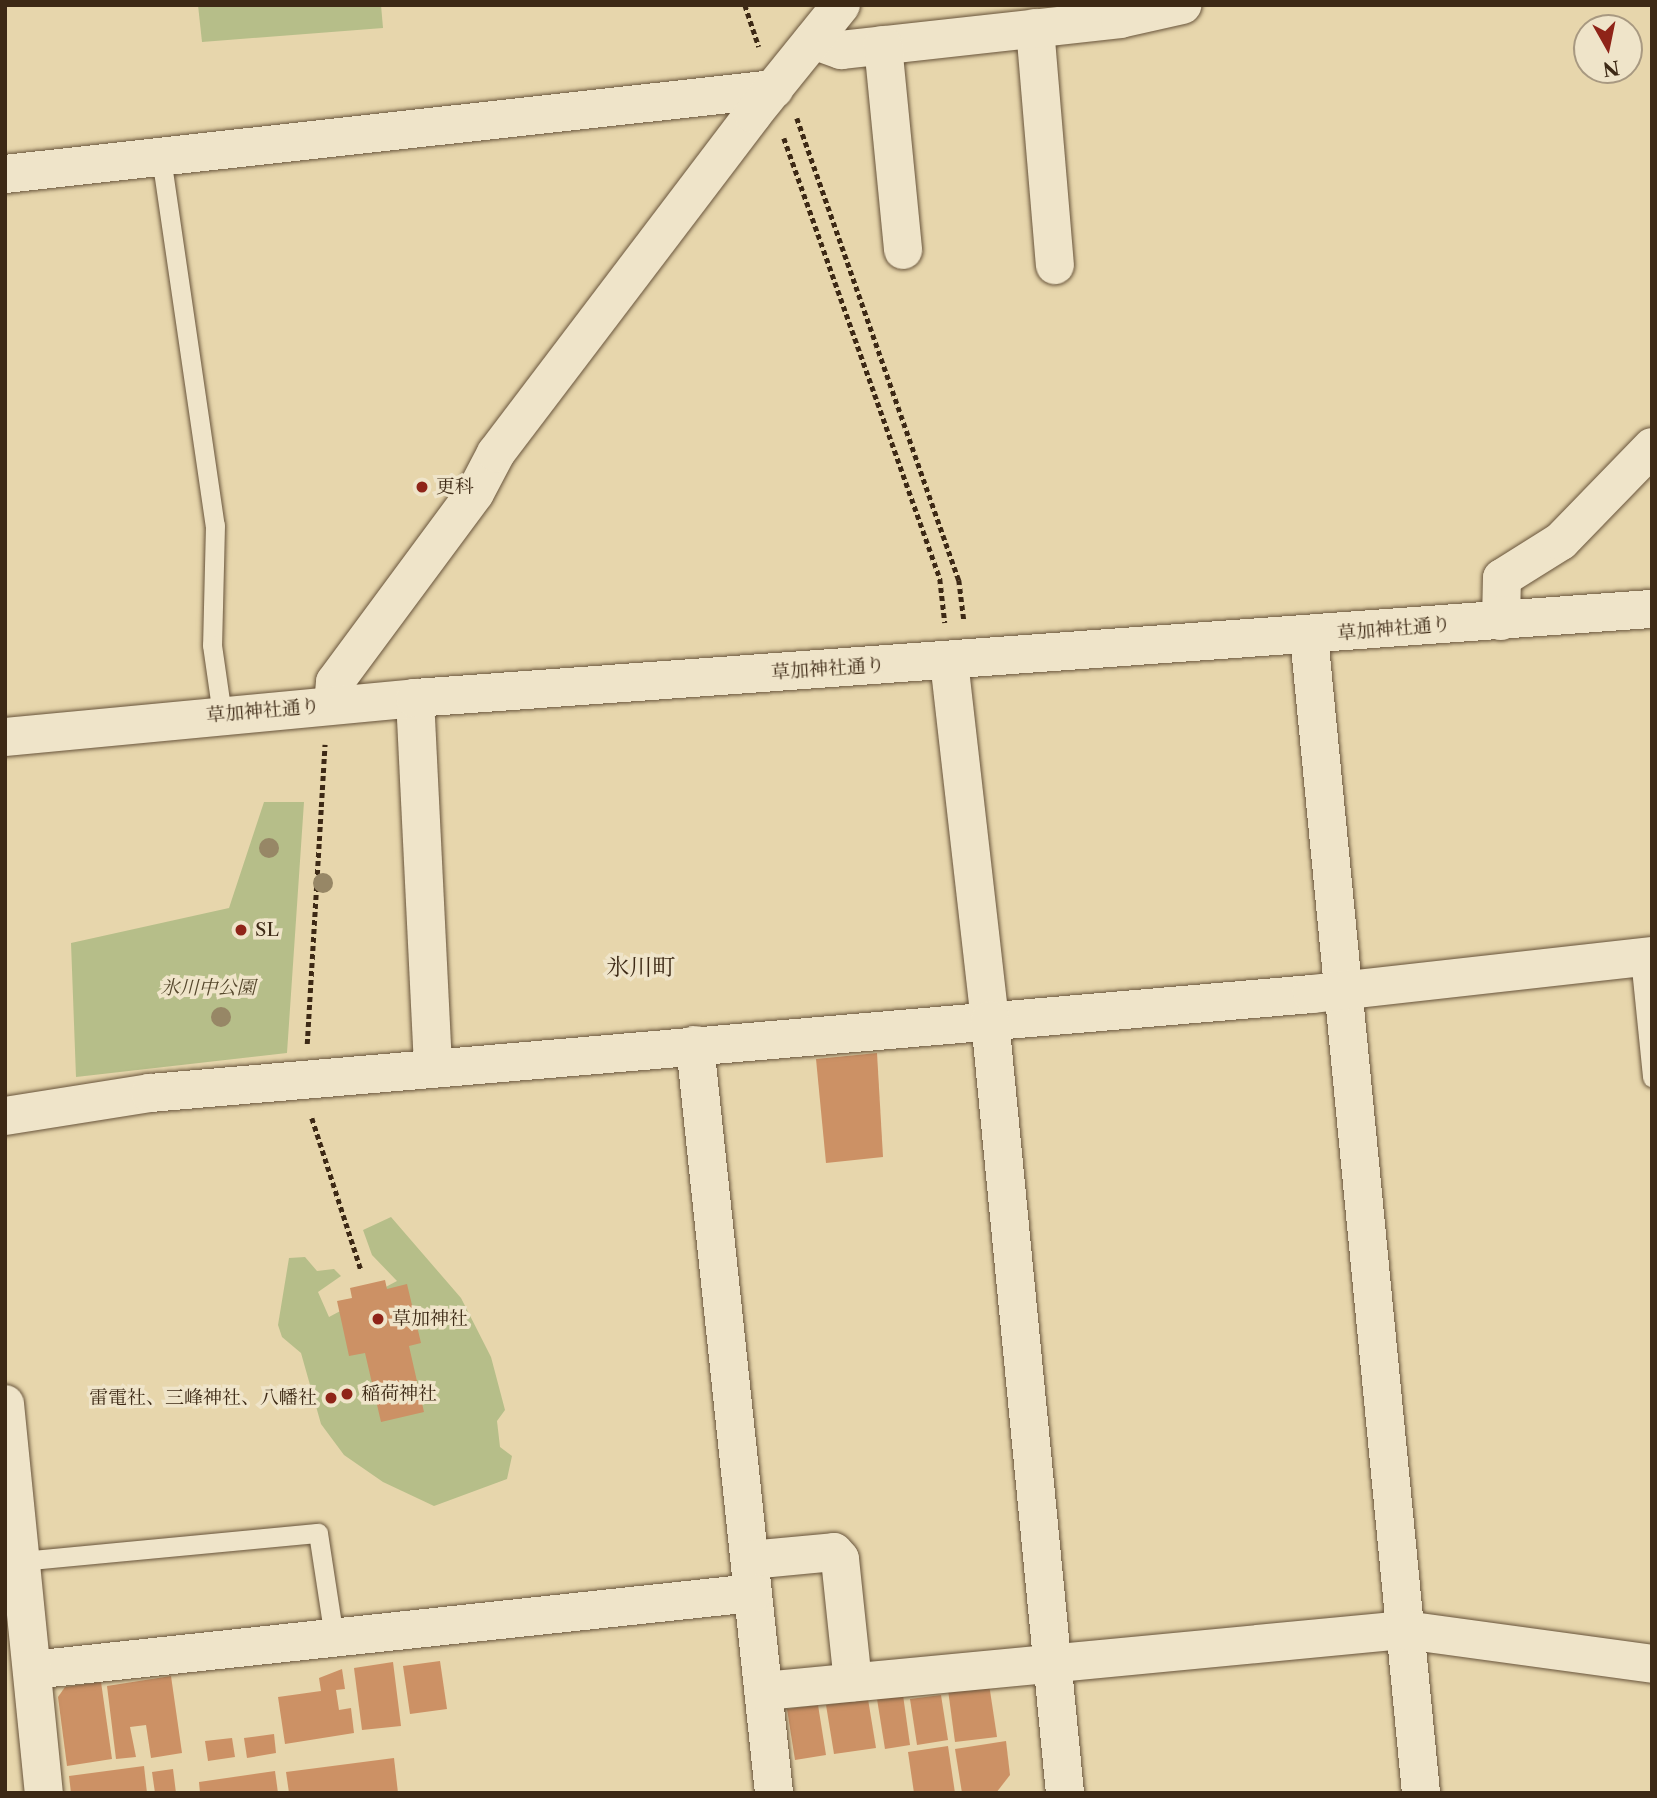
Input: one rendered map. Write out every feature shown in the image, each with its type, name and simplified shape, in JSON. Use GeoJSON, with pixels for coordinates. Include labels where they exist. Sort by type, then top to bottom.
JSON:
{"type":"FeatureCollection","features":[{"type":"Feature","properties":{"kind":"street"},"geometry":{"type":"LineString","coordinates":[[329,721],[335,682],[475,493],[496,453],[763,101],[841,5]]}},
{"type":"Feature","properties":{"kind":"street"},"geometry":{"type":"LineString","coordinates":[[813,40],[841,50],[1120,19],[1182,5]]}},
{"type":"Feature","properties":{"kind":"street"},"geometry":{"type":"LineString","coordinates":[[1035,28],[1055,265]]}},
{"type":"Feature","properties":{"kind":"street"},"geometry":{"type":"LineString","coordinates":[[883,45],[903,250]]}},
{"type":"Feature","properties":{"kind":"street"},"geometry":{"type":"LineString","coordinates":[[5,174],[763,101]]}},
{"type":"Feature","properties":{"kind":"street"},"geometry":{"type":"LineString","coordinates":[[1501,621],[1502,578],[1561,541],[1652,447]]}},
{"type":"Feature","properties":{"kind":"street","name":"草加神社通り"},"geometry":{"type":"LineString","coordinates":[[5,737],[222,713],[329,721],[415,698],[947,644],[1308,636],[1652,610]]}},
{"type":"Feature","properties":{"kind":"street"},"geometry":{"type":"LineString","coordinates":[[1308,636],[1421,1793]]}},
{"type":"Feature","properties":{"kind":"street"},"geometry":{"type":"LineString","coordinates":[[947,644],[990,1020],[1065,1793]]}},
{"type":"Feature","properties":{"kind":"street"},"geometry":{"type":"LineString","coordinates":[[415,698],[433,1069]]}},
{"type":"Feature","properties":{"kind":"street"},"geometry":{"type":"LineString","coordinates":[[5,1116],[150,1093],[1341,991],[1646,957]]}},
{"type":"Feature","properties":{"kind":"street"},"geometry":{"type":"LineString","coordinates":[[695,1045],[774,1793]]}},
{"type":"Feature","properties":{"kind":"street"},"geometry":{"type":"LineString","coordinates":[[6,1427],[21,1561],[22,1648],[44,1793]]}},
{"type":"Feature","properties":{"kind":"street"},"geometry":{"type":"LineString","coordinates":[[22,1648],[334,1638],[752,1576],[834,1552],[841,1559],[853,1682]]}},
{"type":"Feature","properties":{"kind":"street"},"geometry":{"type":"LineString","coordinates":[[764,1691],[1405,1630],[1652,1664]]}},
{"type":"Feature","properties":{"kind":"lane"},"geometry":{"type":"LineString","coordinates":[[161,157],[215,525],[212,645],[222,713]]}},
{"type":"Feature","properties":{"kind":"lane"},"geometry":{"type":"LineString","coordinates":[[1646,957],[1652,1077]]}},
{"type":"Feature","properties":{"kind":"lane"},"geometry":{"type":"LineString","coordinates":[[21,1561],[318,1533],[334,1638]]}},
{"type":"Feature","properties":{"kind":"path"},"geometry":{"type":"LineString","coordinates":[[763,101],[794,111],[959,580],[964,626],[947,644]]}},
{"type":"Feature","properties":{"kind":"path"},"geometry":{"type":"LineString","coordinates":[[763,101],[787,141],[940,579],[947,644]]}},
{"type":"Feature","properties":{"kind":"path"},"geometry":{"type":"LineString","coordinates":[[329,721],[304,1080],[305,1095],[361,1270]]}},
{"type":"Feature","properties":{"kind":"green space"},"geometry":{"type":"Polygon","coordinates":[[[198,5],[381,5],[383,28],[202,42],[198,5]]]}},
{"type":"Feature","properties":{"kind":"green space","name":"氷川中公園"},"geometry":{"type":"Polygon","coordinates":[[[264,802],[304,802],[287,1053],[76,1077],[71,943],[229,908],[264,802]]]}},
{"type":"Feature","properties":{"kind":"green space"},"geometry":{"type":"Polygon","coordinates":[[[391,1217],[461,1298],[491,1357],[505,1410],[497,1421],[500,1447],[512,1456],[507,1479],[434,1506],[383,1482],[344,1455],[321,1424],[301,1353],[282,1337],[278,1325],[289,1258],[305,1257],[317,1271],[334,1269],[341,1276],[318,1292],[329,1317],[397,1281],[372,1255],[363,1230],[391,1217]]]}},
{"type":"Feature","properties":{"kind":"building"},"geometry":{"type":"Polygon","coordinates":[[[877,1053],[883,1157],[826,1163],[816,1059],[877,1053]]]}},
{"type":"Feature","properties":{"kind":"building"},"geometry":{"type":"Polygon","coordinates":[[[385,1280],[387,1289],[407,1284],[421,1343],[409,1346],[424,1412],[381,1422],[365,1353],[349,1356],[337,1301],[352,1298],[350,1288],[385,1280]]]}},
{"type":"Feature","properties":{"kind":"building"},"geometry":{"type":"Polygon","coordinates":[[[440,1661],[447,1709],[410,1714],[403,1666],[440,1661]]]}},
{"type":"Feature","properties":{"kind":"building"},"geometry":{"type":"Polygon","coordinates":[[[393,1662],[401,1726],[362,1730],[354,1668],[393,1662]]]}},
{"type":"Feature","properties":{"kind":"building"},"geometry":{"type":"Polygon","coordinates":[[[342,1669],[345,1689],[336,1690],[339,1710],[351,1708],[354,1733],[285,1744],[278,1697],[321,1691],[319,1678],[342,1669]]]}},
{"type":"Feature","properties":{"kind":"building"},"geometry":{"type":"Polygon","coordinates":[[[171,1676],[182,1753],[151,1758],[146,1725],[130,1727],[136,1757],[116,1759],[107,1686],[171,1676]]]}},
{"type":"Feature","properties":{"kind":"building"},"geometry":{"type":"Polygon","coordinates":[[[101,1682],[112,1759],[67,1766],[58,1697],[65,1687],[101,1682]]]}},
{"type":"Feature","properties":{"kind":"building"},"geometry":{"type":"Polygon","coordinates":[[[989,1684],[997,1737],[955,1742],[948,1690],[989,1684]]]}},
{"type":"Feature","properties":{"kind":"building"},"geometry":{"type":"Polygon","coordinates":[[[903,1695],[910,1745],[885,1749],[877,1699],[903,1695]]]}},
{"type":"Feature","properties":{"kind":"building"},"geometry":{"type":"Polygon","coordinates":[[[941,1695],[948,1740],[917,1745],[910,1699],[941,1695]]]}},
{"type":"Feature","properties":{"kind":"building"},"geometry":{"type":"Polygon","coordinates":[[[868,1699],[876,1748],[834,1754],[826,1705],[868,1699]]]}},
{"type":"Feature","properties":{"kind":"building"},"geometry":{"type":"Polygon","coordinates":[[[818,1705],[826,1755],[795,1760],[787,1709],[818,1705]]]}},
{"type":"Feature","properties":{"kind":"building"},"geometry":{"type":"Polygon","coordinates":[[[274,1734],[276,1753],[247,1758],[244,1738],[274,1734]]]}},
{"type":"Feature","properties":{"kind":"building"},"geometry":{"type":"Polygon","coordinates":[[[232,1738],[235,1757],[208,1761],[205,1741],[232,1738]]]}},
{"type":"Feature","properties":{"kind":"building"},"geometry":{"type":"Polygon","coordinates":[[[1006,1741],[1010,1775],[996,1793],[962,1793],[955,1749],[1006,1741]]]}},
{"type":"Feature","properties":{"kind":"building"},"geometry":{"type":"Polygon","coordinates":[[[948,1746],[955,1793],[914,1793],[908,1752],[948,1746]]]}},
{"type":"Feature","properties":{"kind":"building"},"geometry":{"type":"Polygon","coordinates":[[[394,1758],[398,1793],[289,1793],[286,1772],[394,1758]]]}},
{"type":"Feature","properties":{"kind":"building"},"geometry":{"type":"Polygon","coordinates":[[[144,1766],[147,1793],[71,1793],[69,1776],[144,1766]]]}},
{"type":"Feature","properties":{"kind":"building"},"geometry":{"type":"Polygon","coordinates":[[[173,1769],[176,1793],[155,1793],[152,1772],[173,1769]]]}},
{"type":"Feature","properties":{"kind":"building"},"geometry":{"type":"Polygon","coordinates":[[[275,1771],[278,1793],[200,1793],[199,1782],[275,1771]]]}},
{"type":"Feature","properties":{"kind":"place","name":"更科"},"geometry":{"type":"Point","coordinates":[422,487]}},
{"type":"Feature","properties":{"kind":"place","name":"SL"},"geometry":{"type":"Point","coordinates":[241,930]}},
{"type":"Feature","properties":{"kind":"place","name":"草加神社"},"geometry":{"type":"Point","coordinates":[378,1319]}},
{"type":"Feature","properties":{"kind":"place","name":"稲荷神社"},"geometry":{"type":"Point","coordinates":[347,1394]}},
{"type":"Feature","properties":{"kind":"place","name":"雷電社、三峰神社、八幡社"},"geometry":{"type":"Point","coordinates":[331,1398]}},
{"type":"Feature","properties":{"kind":"district","name":"氷川町"},"geometry":{"type":"Point","coordinates":[641,967]}}]}
